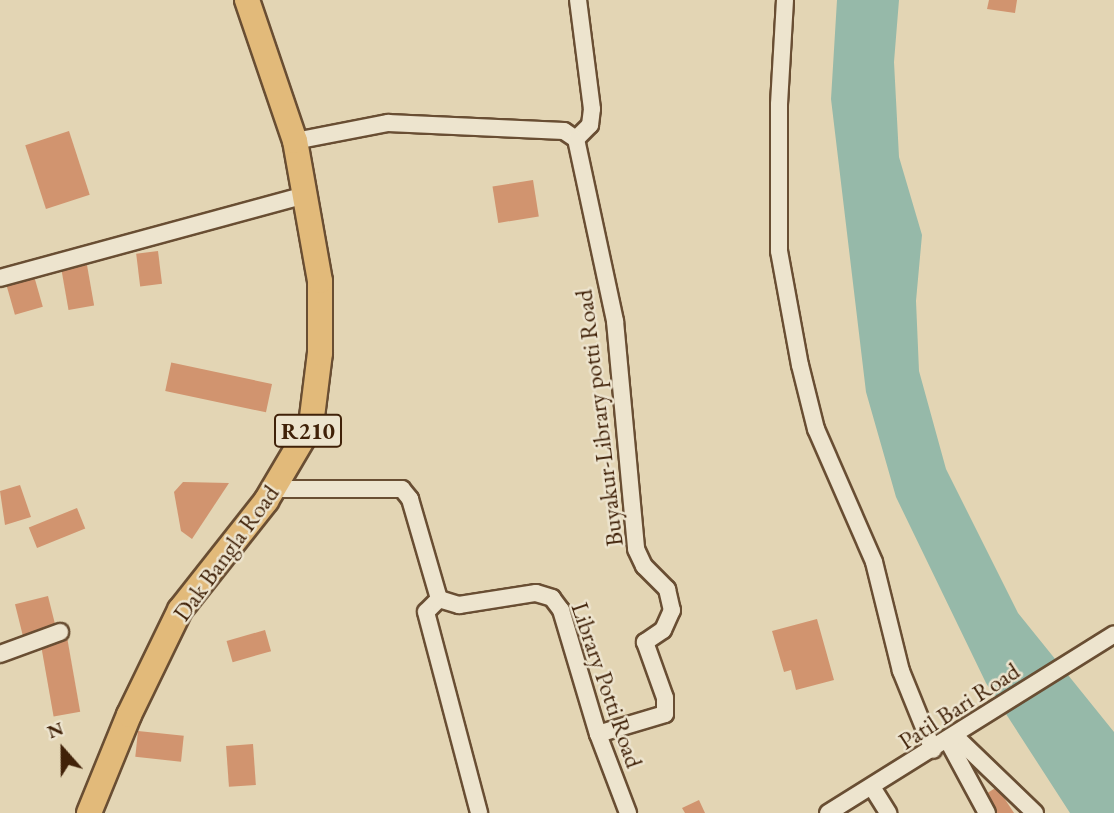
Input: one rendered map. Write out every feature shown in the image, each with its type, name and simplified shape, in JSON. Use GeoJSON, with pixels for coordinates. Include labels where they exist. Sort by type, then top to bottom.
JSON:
{"type":"FeatureCollection","features":[{"type":"Feature","properties":{"kind":"main road","name":"Dak Bangla Road"},"geometry":{"type":"LineString","coordinates":[[89,813],[129,715],[180,610],[273,489],[311,425],[320,353],[320,281],[295,141],[247,0]]}},
{"type":"Feature","properties":{"kind":"street"},"geometry":{"type":"LineString","coordinates":[[295,141],[388,123],[564,131],[576,139],[590,125],[592,109],[579,0]]}},
{"type":"Feature","properties":{"kind":"street"},"geometry":{"type":"LineString","coordinates":[[785,0],[779,105],[779,251],[800,365],[816,429],[874,562],[901,671],[933,750]]}},
{"type":"Feature","properties":{"kind":"street","name":"Buyakur-Library potti Road"},"geometry":{"type":"LineString","coordinates":[[576,139],[615,321],[636,549],[644,566],[667,589],[672,610],[663,630],[645,642],[665,698],[665,714],[598,734]]}},
{"type":"Feature","properties":{"kind":"street"},"geometry":{"type":"LineString","coordinates":[[0,278],[306,195]]}},
{"type":"Feature","properties":{"kind":"street"},"geometry":{"type":"LineString","coordinates":[[273,489],[402,489],[410,499],[439,599],[426,612],[479,813]]}},
{"type":"Feature","properties":{"kind":"street","name":"Library Potti Road"},"geometry":{"type":"LineString","coordinates":[[439,599],[459,605],[536,593],[552,598],[561,610],[598,734],[628,813]]}},
{"type":"Feature","properties":{"kind":"street"},"geometry":{"type":"LineString","coordinates":[[0,654],[60,632]]}},
{"type":"Feature","properties":{"kind":"street","name":"Patil Bari Road"},"geometry":{"type":"LineString","coordinates":[[828,813],[933,750],[1114,634]]}},
{"type":"Feature","properties":{"kind":"street"},"geometry":{"type":"LineString","coordinates":[[955,736],[987,813]]}},
{"type":"Feature","properties":{"kind":"street"},"geometry":{"type":"LineString","coordinates":[[955,736],[1035,813]]}},
{"type":"Feature","properties":{"kind":"street"},"geometry":{"type":"LineString","coordinates":[[872,787],[888,813]]}},
{"type":"Feature","properties":{"kind":"shaded area"},"geometry":{"type":"Polygon","coordinates":[[[837,0],[899,0],[894,62],[899,157],[922,235],[916,301],[919,371],[946,469],[1018,613],[1114,732],[1114,813],[1070,813],[986,683],[896,497],[866,392],[831,99],[837,0]]]}},
{"type":"Feature","properties":{"kind":"building"},"geometry":{"type":"Polygon","coordinates":[[[989,0],[1017,0],[1015,13],[987,9],[989,0]]]}},
{"type":"Feature","properties":{"kind":"building"},"geometry":{"type":"Polygon","coordinates":[[[69,131],[90,195],[46,209],[25,145],[69,131]]]}},
{"type":"Feature","properties":{"kind":"building"},"geometry":{"type":"Polygon","coordinates":[[[533,180],[539,217],[498,223],[493,186],[533,180]]]}},
{"type":"Feature","properties":{"kind":"building"},"geometry":{"type":"Polygon","coordinates":[[[158,251],[162,284],[140,286],[136,254],[158,251]]]}},
{"type":"Feature","properties":{"kind":"building"},"geometry":{"type":"Polygon","coordinates":[[[87,265],[94,305],[69,310],[61,270],[87,265]]]}},
{"type":"Feature","properties":{"kind":"building"},"geometry":{"type":"Polygon","coordinates":[[[34,276],[43,307],[15,315],[6,284],[34,276]]]}},
{"type":"Feature","properties":{"kind":"building"},"geometry":{"type":"Polygon","coordinates":[[[171,363],[272,384],[266,412],[165,391],[171,363]]]}},
{"type":"Feature","properties":{"kind":"building"},"geometry":{"type":"Polygon","coordinates":[[[183,482],[229,483],[192,539],[181,531],[174,492],[183,482]]]}},
{"type":"Feature","properties":{"kind":"building"},"geometry":{"type":"Polygon","coordinates":[[[20,485],[31,517],[5,525],[0,491],[20,485]]]}},
{"type":"Feature","properties":{"kind":"building"},"geometry":{"type":"Polygon","coordinates":[[[77,508],[85,528],[37,548],[29,527],[77,508]]]}},
{"type":"Feature","properties":{"kind":"building"},"geometry":{"type":"Polygon","coordinates":[[[48,596],[56,627],[23,635],[15,604],[48,596]]]}},
{"type":"Feature","properties":{"kind":"building"},"geometry":{"type":"Polygon","coordinates":[[[817,619],[834,680],[796,690],[791,670],[784,672],[772,631],[817,619]]]}},
{"type":"Feature","properties":{"kind":"building"},"geometry":{"type":"Polygon","coordinates":[[[265,630],[271,651],[233,662],[227,641],[265,630]]]}},
{"type":"Feature","properties":{"kind":"building"},"geometry":{"type":"Polygon","coordinates":[[[67,637],[80,712],[54,717],[40,642],[67,637]]]}},
{"type":"Feature","properties":{"kind":"building"},"geometry":{"type":"Polygon","coordinates":[[[138,731],[184,736],[181,762],[135,757],[138,731]]]}},
{"type":"Feature","properties":{"kind":"building"},"geometry":{"type":"Polygon","coordinates":[[[253,744],[256,785],[229,787],[226,746],[253,744]]]}},
{"type":"Feature","properties":{"kind":"building"},"geometry":{"type":"Polygon","coordinates":[[[997,787],[1014,813],[992,813],[981,797],[997,787]]]}},
{"type":"Feature","properties":{"kind":"building"},"geometry":{"type":"Polygon","coordinates":[[[699,800],[705,813],[685,813],[682,808],[699,800]]]}}]}
